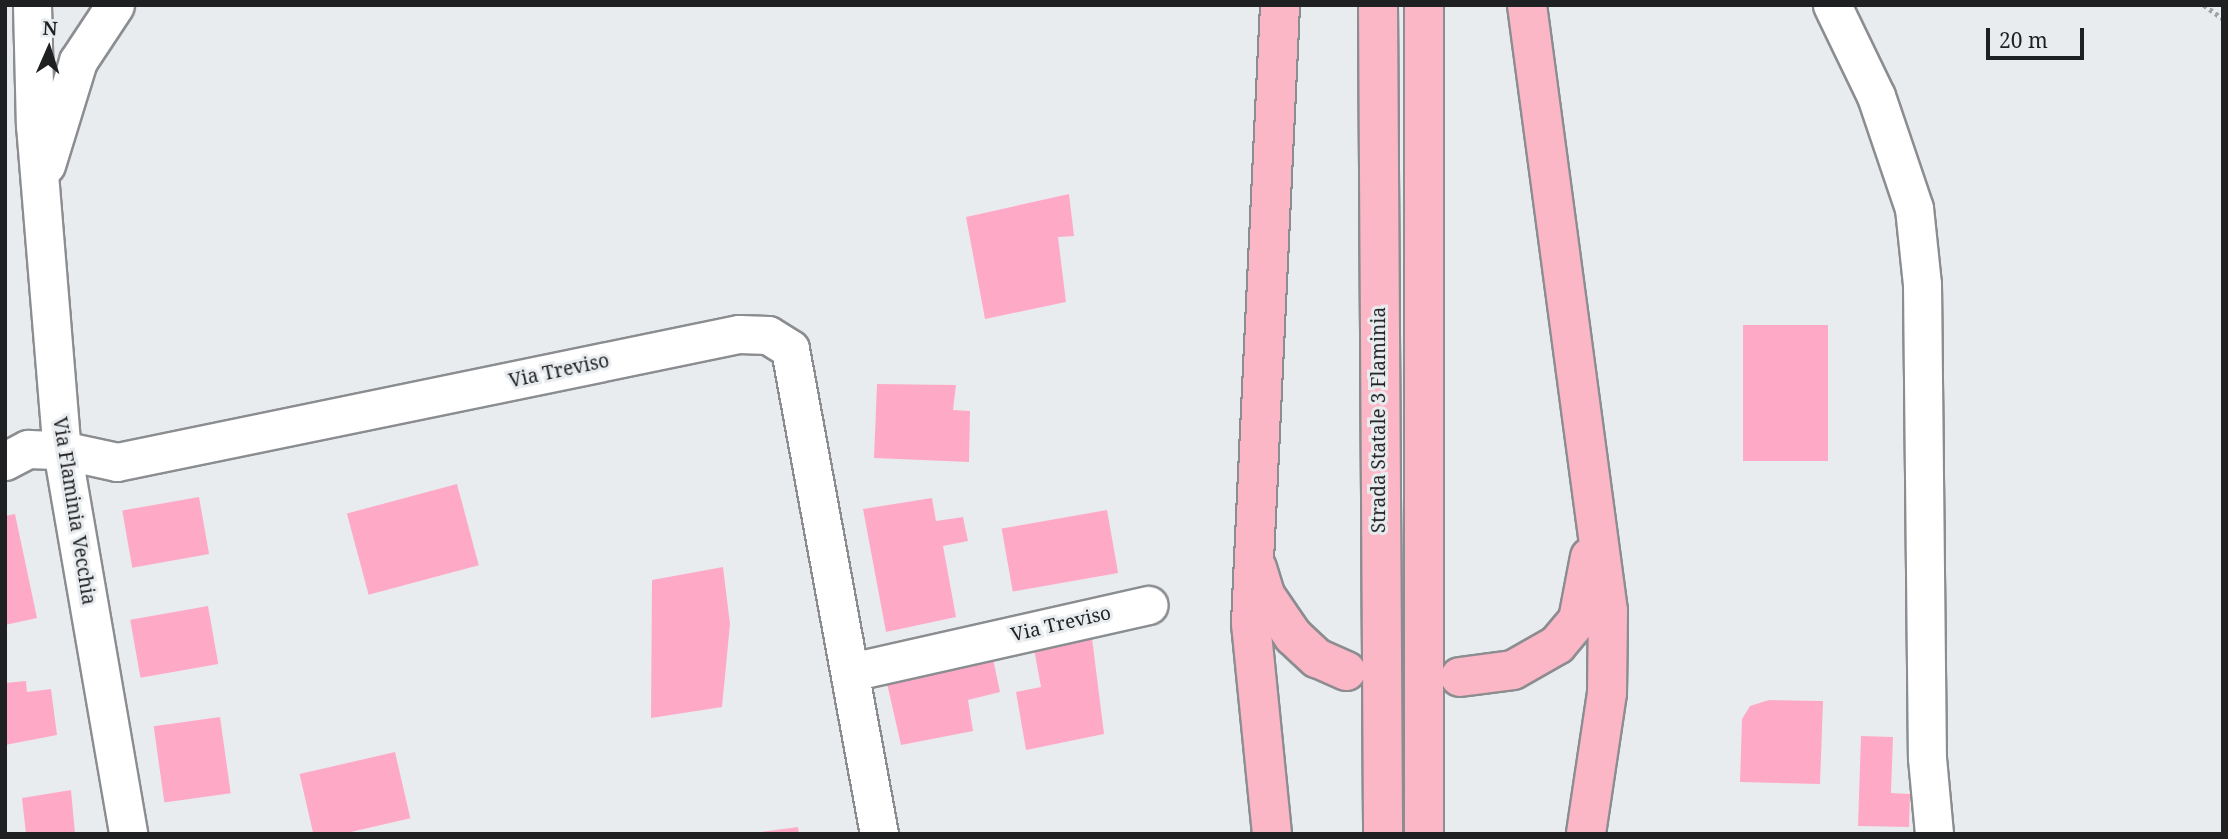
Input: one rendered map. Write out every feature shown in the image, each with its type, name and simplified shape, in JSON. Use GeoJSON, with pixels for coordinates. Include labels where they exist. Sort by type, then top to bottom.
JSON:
{"type":"FeatureCollection","features":[{"type":"Feature","properties":{"kind":"highway"},"geometry":{"type":"LineString","coordinates":[[1272,834],[1252,640],[1280,5]]}},
{"type":"Feature","properties":{"kind":"highway","name":"Strada Statale 3 Flaminia"},"geometry":{"type":"LineString","coordinates":[[1378,5],[1383,834]]}},
{"type":"Feature","properties":{"kind":"highway"},"geometry":{"type":"LineString","coordinates":[[1424,5],[1424,834]]}},
{"type":"Feature","properties":{"kind":"highway"},"geometry":{"type":"LineString","coordinates":[[1527,5],[1595,519],[1609,654],[1597,771],[1586,834]]}},
{"type":"Feature","properties":{"kind":"highway"},"geometry":{"type":"LineString","coordinates":[[1460,677],[1499,674],[1526,665],[1569,633],[1586,588],[1595,519]]}},
{"type":"Feature","properties":{"kind":"highway"},"geometry":{"type":"LineString","coordinates":[[1255,563],[1265,595],[1293,636],[1317,658],[1346,671]]}},
{"type":"Feature","properties":{"kind":"street","name":"Via Flaminia Vecchia"},"geometry":{"type":"LineString","coordinates":[[32,5],[40,186],[62,450],[128,834]]}},
{"type":"Feature","properties":{"kind":"street","name":"Via Flaminia Vecchia"},"geometry":{"type":"LineString","coordinates":[[40,186],[78,61],[115,5]]}},
{"type":"Feature","properties":{"kind":"street"},"geometry":{"type":"LineString","coordinates":[[1832,5],[1876,96],[1914,208],[1922,284],[1927,758],[1934,834]]}},
{"type":"Feature","properties":{"kind":"street","name":"Via Treviso"},"geometry":{"type":"LineString","coordinates":[[5,461],[28,449],[62,450],[117,462],[739,334],[768,335],[790,349],[879,834]]}},
{"type":"Feature","properties":{"kind":"street","name":"Via Treviso"},"geometry":{"type":"LineString","coordinates":[[851,673],[1149,605]]}},
{"type":"Feature","properties":{"kind":"path"},"geometry":{"type":"LineString","coordinates":[[2204,5],[2223,19]]}},
{"type":"Feature","properties":{"kind":"building"},"geometry":{"type":"Polygon","coordinates":[[[1069,194],[1074,236],[1058,237],[1066,302],[985,319],[966,217],[1069,194]]]}},
{"type":"Feature","properties":{"kind":"building"},"geometry":{"type":"Polygon","coordinates":[[[1743,325],[1828,325],[1828,461],[1743,461],[1743,325]]]}},
{"type":"Feature","properties":{"kind":"building"},"geometry":{"type":"Polygon","coordinates":[[[877,384],[956,385],[953,410],[970,411],[969,462],[874,458],[877,384]]]}},
{"type":"Feature","properties":{"kind":"building"},"geometry":{"type":"Polygon","coordinates":[[[457,484],[479,565],[369,595],[347,514],[457,484]]]}},
{"type":"Feature","properties":{"kind":"building"},"geometry":{"type":"Polygon","coordinates":[[[199,497],[209,554],[132,568],[122,511],[199,497]]]}},
{"type":"Feature","properties":{"kind":"building"},"geometry":{"type":"Polygon","coordinates":[[[932,498],[936,521],[963,517],[968,541],[943,546],[956,617],[886,632],[863,509],[932,498]]]}},
{"type":"Feature","properties":{"kind":"building"},"geometry":{"type":"Polygon","coordinates":[[[1107,510],[1118,573],[1013,592],[1002,529],[1107,510]]]}},
{"type":"Feature","properties":{"kind":"building"},"geometry":{"type":"Polygon","coordinates":[[[15,514],[37,618],[5,625],[5,516],[15,514]]]}},
{"type":"Feature","properties":{"kind":"building"},"geometry":{"type":"Polygon","coordinates":[[[723,567],[730,624],[722,707],[651,718],[652,580],[723,567]]]}},
{"type":"Feature","properties":{"kind":"building"},"geometry":{"type":"Polygon","coordinates":[[[208,606],[218,664],[140,678],[130,620],[208,606]]]}},
{"type":"Feature","properties":{"kind":"building"},"geometry":{"type":"Polygon","coordinates":[[[1092,638],[1104,734],[1026,750],[1016,692],[1041,687],[1034,649],[1092,638]]]}},
{"type":"Feature","properties":{"kind":"building"},"geometry":{"type":"Polygon","coordinates":[[[992,654],[1000,692],[968,700],[973,731],[901,745],[886,679],[992,654]]]}},
{"type":"Feature","properties":{"kind":"building"},"geometry":{"type":"Polygon","coordinates":[[[26,681],[27,692],[51,689],[57,735],[5,745],[5,683],[26,681]]]}},
{"type":"Feature","properties":{"kind":"building"},"geometry":{"type":"Polygon","coordinates":[[[1769,700],[1823,701],[1820,784],[1740,782],[1742,719],[1750,706],[1769,700]]]}},
{"type":"Feature","properties":{"kind":"building"},"geometry":{"type":"Polygon","coordinates":[[[220,717],[231,793],[164,803],[154,726],[220,717]]]}},
{"type":"Feature","properties":{"kind":"building"},"geometry":{"type":"Polygon","coordinates":[[[1861,736],[1893,737],[1891,793],[1910,794],[1909,827],[1858,826],[1861,736]]]}},
{"type":"Feature","properties":{"kind":"building"},"geometry":{"type":"Polygon","coordinates":[[[395,752],[410,818],[342,834],[313,834],[300,774],[395,752]]]}},
{"type":"Feature","properties":{"kind":"building"},"geometry":{"type":"Polygon","coordinates":[[[71,790],[75,834],[26,834],[22,798],[71,790]]]}},
{"type":"Feature","properties":{"kind":"building"},"geometry":{"type":"Polygon","coordinates":[[[798,827],[799,834],[761,834],[761,832],[798,827]]]}}]}
